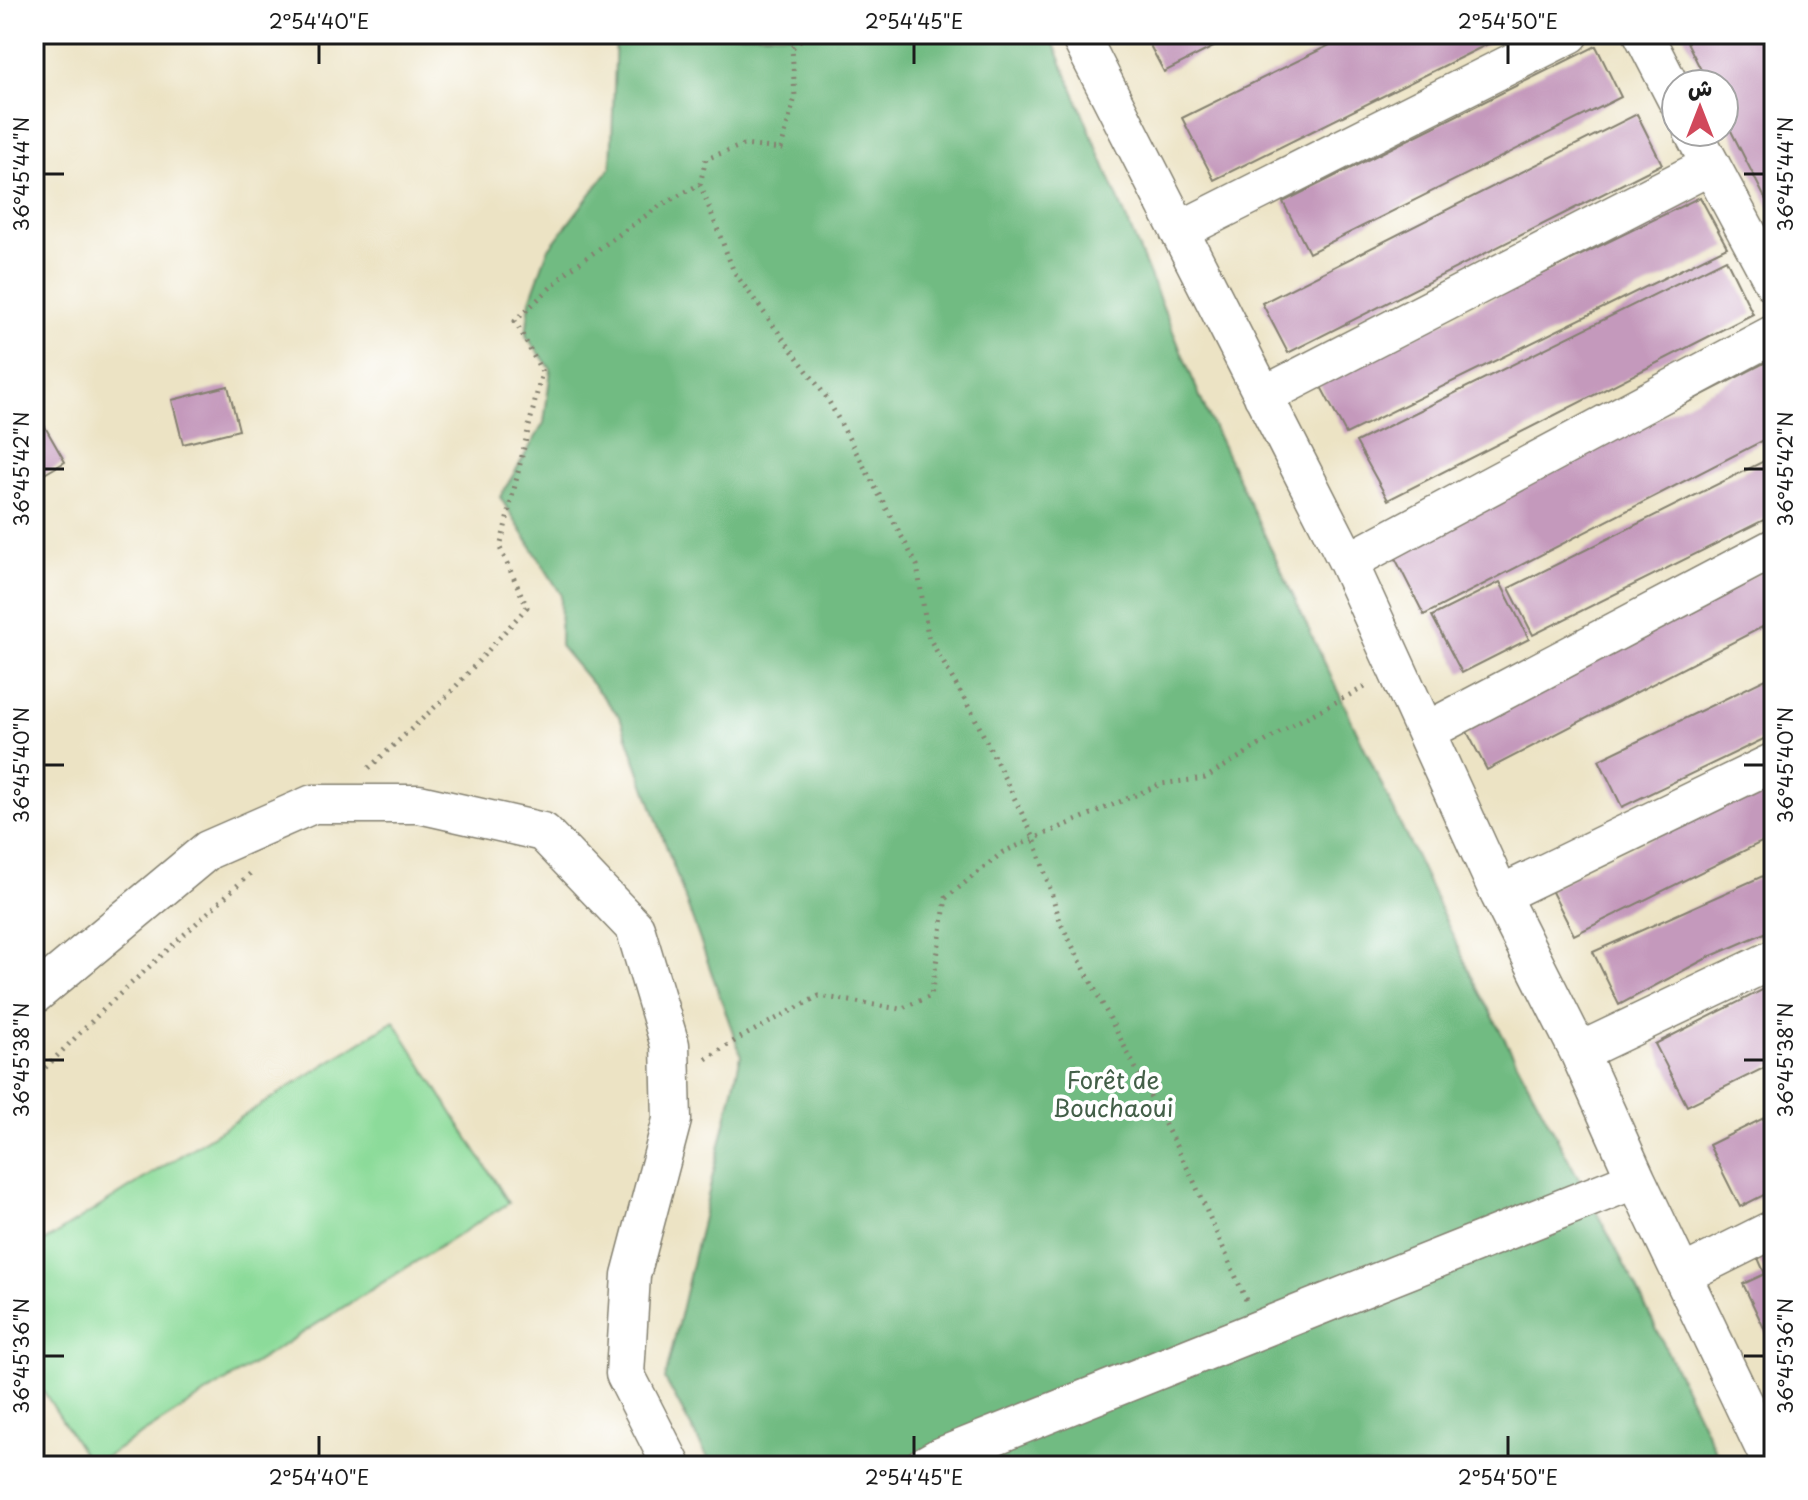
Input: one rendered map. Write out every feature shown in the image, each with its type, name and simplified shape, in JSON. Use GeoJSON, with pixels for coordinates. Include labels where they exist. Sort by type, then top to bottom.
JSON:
{"type":"FeatureCollection","features":[{"type":"Feature","properties":{"kind":"street"},"geometry":{"type":"LineString","coordinates":[[1079,34],[1348,562],[1500,895],[1579,1052],[1773,1466]]}},
{"type":"Feature","properties":{"kind":"street"},"geometry":{"type":"LineString","coordinates":[[1179,231],[1570,34]]}},
{"type":"Feature","properties":{"kind":"street"},"geometry":{"type":"LineString","coordinates":[[1643,34],[1661,68]]}},
{"type":"Feature","properties":{"kind":"street"},"geometry":{"type":"LineString","coordinates":[[1702,148],[1774,283]]}},
{"type":"Feature","properties":{"kind":"street"},"geometry":{"type":"LineString","coordinates":[[1263,396],[1711,165]]}},
{"type":"Feature","properties":{"kind":"street"},"geometry":{"type":"LineString","coordinates":[[1348,562],[1774,334]]}},
{"type":"Feature","properties":{"kind":"street"},"geometry":{"type":"LineString","coordinates":[[1427,731],[1774,548]]}},
{"type":"Feature","properties":{"kind":"street"},"geometry":{"type":"LineString","coordinates":[[1500,895],[1774,762]]}},
{"type":"Feature","properties":{"kind":"street"},"geometry":{"type":"LineString","coordinates":[[34,995],[208,850],[313,804],[419,804],[543,832],[635,928],[670,1045],[672,1120],[631,1275],[625,1374],[672,1466]]}},
{"type":"Feature","properties":{"kind":"street"},"geometry":{"type":"LineString","coordinates":[[1579,1052],[1774,959]]}},
{"type":"Feature","properties":{"kind":"street"},"geometry":{"type":"LineString","coordinates":[[924,1466],[1636,1179]]}},
{"type":"Feature","properties":{"kind":"street"},"geometry":{"type":"LineString","coordinates":[[1682,1275],[1774,1229]]}},
{"type":"Feature","properties":{"kind":"path"},"geometry":{"type":"LineString","coordinates":[[807,34],[792,48],[795,97],[781,149],[743,145],[706,159],[700,184],[734,272],[827,398],[917,565],[928,636],[974,716],[1034,838],[1061,924],[1192,1177],[1259,1330]]}},
{"type":"Feature","properties":{"kind":"path"},"geometry":{"type":"LineString","coordinates":[[328,804],[449,694],[527,607],[500,548],[542,372],[515,321],[569,270],[658,207],[700,184]]}},
{"type":"Feature","properties":{"kind":"path"},"geometry":{"type":"LineString","coordinates":[[671,1081],[736,1040],[819,996],[900,1009],[931,996],[946,898],[1003,852],[1161,784],[1205,778],[1299,721],[1369,685]]}},
{"type":"Feature","properties":{"kind":"path"},"geometry":{"type":"LineString","coordinates":[[34,1079],[110,1003],[257,867]]}},
{"type":"Feature","properties":{"kind":"green space","name":"Forêt de Bouchaoui"},"geometry":{"type":"Polygon","coordinates":[[[616,34],[1050,34],[1203,404],[1475,983],[1634,1283],[1723,1466],[712,1466],[665,1379],[741,1055],[620,717],[560,646],[561,594],[500,497],[544,423],[551,369],[526,336],[530,300],[548,250],[611,167],[616,34]]]}},
{"type":"Feature","properties":{"kind":"green space"},"geometry":{"type":"Polygon","coordinates":[[[394,1021],[509,1203],[91,1466],[34,1376],[34,1248],[394,1021]]]}},
{"type":"Feature","properties":{"kind":"building"},"geometry":{"type":"Polygon","coordinates":[[[1144,34],[1239,34],[1164,72],[1144,34]]]}},
{"type":"Feature","properties":{"kind":"building"},"geometry":{"type":"Polygon","coordinates":[[[1352,34],[1508,34],[1214,180],[1182,118],[1352,34]]]}},
{"type":"Feature","properties":{"kind":"building"},"geometry":{"type":"Polygon","coordinates":[[[1683,34],[1774,34],[1774,216],[1740,148],[1740,68],[1700,68],[1683,34]]]}},
{"type":"Feature","properties":{"kind":"building"},"geometry":{"type":"Polygon","coordinates":[[[1596,46],[1621,97],[1309,253],[1283,202],[1596,46]]]}},
{"type":"Feature","properties":{"kind":"building"},"geometry":{"type":"Polygon","coordinates":[[[1637,114],[1662,164],[1288,353],[1262,303],[1637,114]]]}},
{"type":"Feature","properties":{"kind":"building"},"geometry":{"type":"Polygon","coordinates":[[[1700,197],[1727,247],[1346,434],[1319,383],[1700,197]]]}},
{"type":"Feature","properties":{"kind":"building"},"geometry":{"type":"Polygon","coordinates":[[[1726,259],[1753,314],[1388,500],[1356,442],[1726,259]]]}},
{"type":"Feature","properties":{"kind":"building"},"geometry":{"type":"Polygon","coordinates":[[[1774,358],[1774,435],[1424,615],[1393,554],[1774,358]]]}},
{"type":"Feature","properties":{"kind":"building"},"geometry":{"type":"Polygon","coordinates":[[[228,386],[239,430],[183,444],[172,400],[228,386]]]}},
{"type":"Feature","properties":{"kind":"building"},"geometry":{"type":"Polygon","coordinates":[[[41,420],[65,462],[34,480],[34,424],[41,420]]]}},
{"type":"Feature","properties":{"kind":"building"},"geometry":{"type":"Polygon","coordinates":[[[1774,456],[1774,515],[1533,635],[1509,588],[1774,456]]]}},
{"type":"Feature","properties":{"kind":"building"},"geometry":{"type":"Polygon","coordinates":[[[1774,565],[1774,621],[1487,770],[1464,726],[1774,565]]]}},
{"type":"Feature","properties":{"kind":"building"},"geometry":{"type":"Polygon","coordinates":[[[1500,582],[1529,639],[1462,673],[1432,616],[1500,582]]]}},
{"type":"Feature","properties":{"kind":"building"},"geometry":{"type":"Polygon","coordinates":[[[1774,675],[1774,734],[1622,807],[1599,760],[1774,675]]]}},
{"type":"Feature","properties":{"kind":"building"},"geometry":{"type":"Polygon","coordinates":[[[1774,778],[1774,836],[1574,935],[1550,888],[1774,778]]]}},
{"type":"Feature","properties":{"kind":"building"},"geometry":{"type":"Polygon","coordinates":[[[1774,871],[1774,929],[1709,957],[1619,1005],[1593,952],[1774,871]]]}},
{"type":"Feature","properties":{"kind":"building"},"geometry":{"type":"Polygon","coordinates":[[[1774,984],[1774,1063],[1687,1106],[1655,1044],[1774,984]]]}},
{"type":"Feature","properties":{"kind":"building"},"geometry":{"type":"Polygon","coordinates":[[[1774,1113],[1774,1190],[1740,1207],[1709,1145],[1774,1113]]]}},
{"type":"Feature","properties":{"kind":"building"},"geometry":{"type":"Polygon","coordinates":[[[1774,1250],[1774,1349],[1743,1284],[1765,1274],[1758,1258],[1774,1250]]]}}]}
